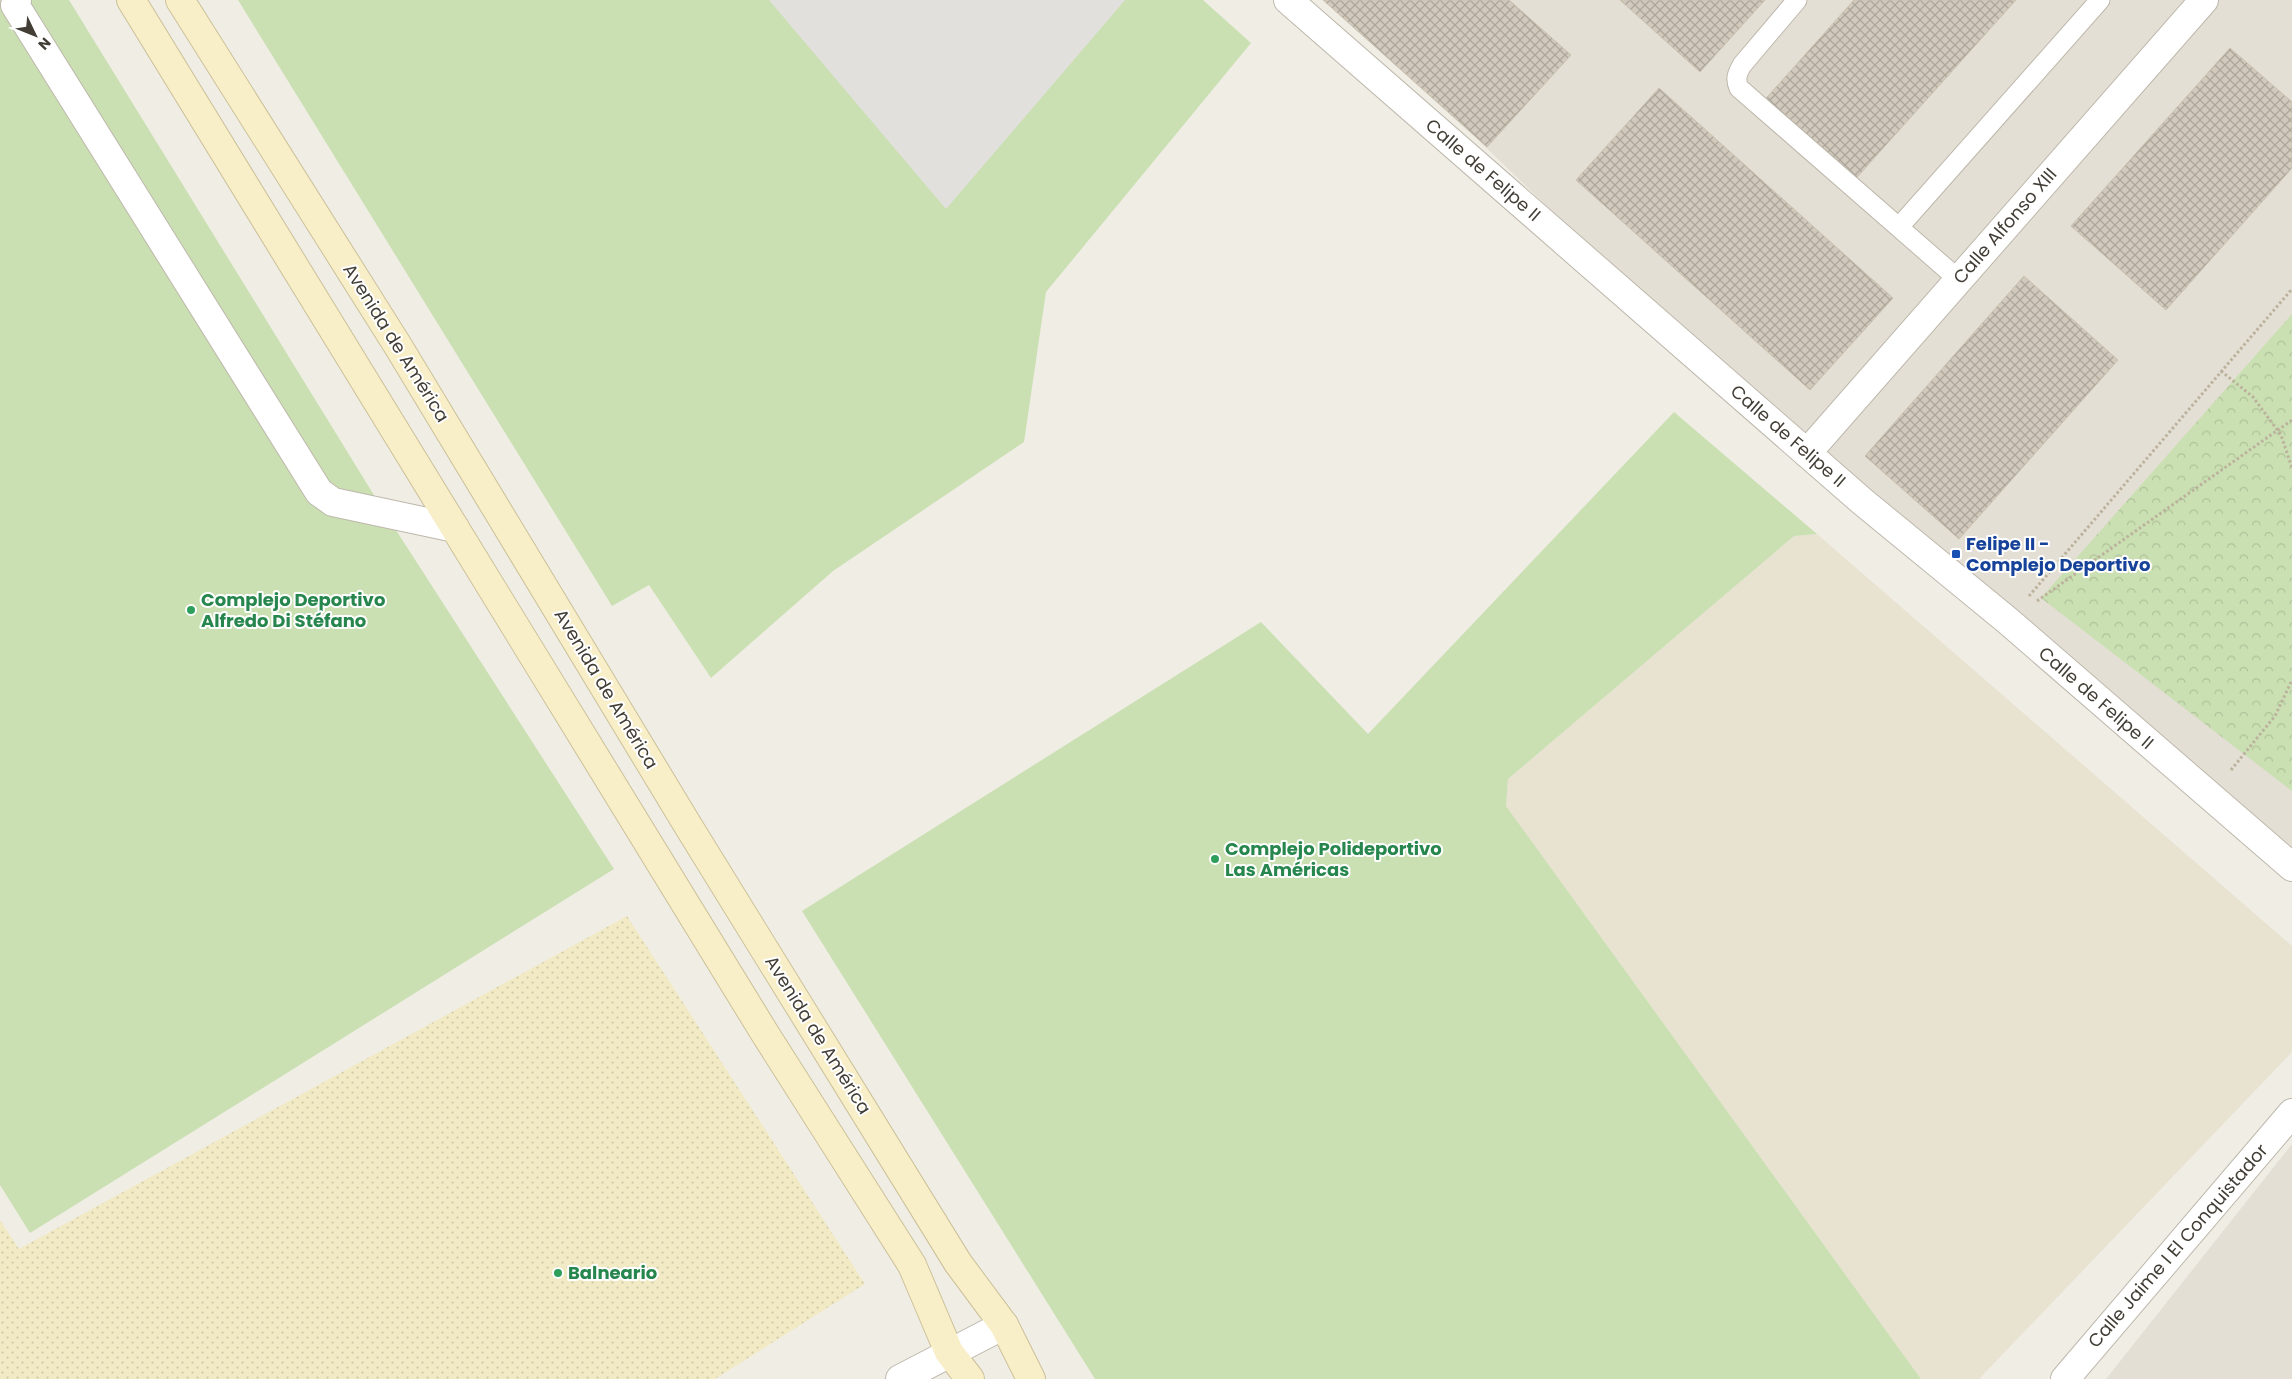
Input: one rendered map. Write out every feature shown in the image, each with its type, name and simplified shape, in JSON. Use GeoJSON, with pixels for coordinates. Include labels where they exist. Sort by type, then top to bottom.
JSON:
{"type":"FeatureCollection","features":[{"type":"Feature","properties":{"kind":"main road"},"geometry":{"type":"LineString","coordinates":[[130,0],[764,1032],[912,1265],[949,1352],[970,1379]]}},
{"type":"Feature","properties":{"kind":"main road","name":"Avenida de América"},"geometry":{"type":"LineString","coordinates":[[180,0],[398,346],[682,815],[948,1243],[958,1263],[1004,1325],[1031,1379]]}},
{"type":"Feature","properties":{"kind":"street"},"geometry":{"type":"LineString","coordinates":[[18,0],[15,5],[319,492],[333,502],[455,528]]}},
{"type":"Feature","properties":{"kind":"street","name":"Calle de Felipe II"},"geometry":{"type":"LineString","coordinates":[[1288,0],[1807,454],[2008,621],[2210,798],[2292,867]]}},
{"type":"Feature","properties":{"kind":"street","name":"Calle Alfonso XIII"},"geometry":{"type":"LineString","coordinates":[[1807,454],[1958,279],[2204,0]]}},
{"type":"Feature","properties":{"kind":"street","name":"Calle Jaime I El Conquistador"},"geometry":{"type":"LineString","coordinates":[[2065,1379],[2292,1113]]}},
{"type":"Feature","properties":{"kind":"street"},"geometry":{"type":"LineString","coordinates":[[900,1379],[1004,1325]]}},
{"type":"Feature","properties":{"kind":"lane"},"geometry":{"type":"LineString","coordinates":[[1797,0],[1742,65],[1737,74],[1736,81],[1739,88],[1958,279]]}},
{"type":"Feature","properties":{"kind":"lane"},"geometry":{"type":"LineString","coordinates":[[1899,227],[2100,0]]}},
{"type":"Feature","properties":{"kind":"path"},"geometry":{"type":"LineString","coordinates":[[2008,621],[2292,289]]}},
{"type":"Feature","properties":{"kind":"path"},"geometry":{"type":"LineString","coordinates":[[2221,371],[2252,397],[2277,430],[2292,468]]}},
{"type":"Feature","properties":{"kind":"path"},"geometry":{"type":"LineString","coordinates":[[2008,621],[2292,420]]}},
{"type":"Feature","properties":{"kind":"path"},"geometry":{"type":"LineString","coordinates":[[2210,798],[2275,716],[2292,680]]}},
{"type":"Feature","properties":{"kind":"shaded area"},"geometry":{"type":"Polygon","coordinates":[[[769,0],[1125,0],[946,209],[769,0]]]}},
{"type":"Feature","properties":{"kind":"shaded area"},"geometry":{"type":"Polygon","coordinates":[[[1333,0],[2292,0],[2292,850],[1706,360],[1333,0]]]}},
{"type":"Feature","properties":{"kind":"shaded area"},"geometry":{"type":"Polygon","coordinates":[[[1817,534],[2292,946],[2292,1052],[1979,1379],[1921,1379],[1506,806],[1508,779],[1794,536],[1817,534]]]}},
{"type":"Feature","properties":{"kind":"shaded area"},"geometry":{"type":"Polygon","coordinates":[[[2292,1144],[2292,1379],[2106,1379],[2292,1144]]]}},
{"type":"Feature","properties":{"kind":"green space"},"geometry":{"type":"Polygon","coordinates":[[[0,0],[69,0],[385,513],[614,869],[30,1233],[0,1185],[0,0]]]}},
{"type":"Feature","properties":{"kind":"green space"},"geometry":{"type":"Polygon","coordinates":[[[238,0],[1203,0],[1251,43],[1046,292],[1024,442],[833,571],[711,678],[649,585],[612,606],[238,0]]]}},
{"type":"Feature","properties":{"kind":"green space"},"geometry":{"type":"Polygon","coordinates":[[[2292,314],[2292,791],[2041,598],[2292,314]]]}},
{"type":"Feature","properties":{"kind":"green space","name":"Complejo Polideportivo Las Américas"},"geometry":{"type":"Polygon","coordinates":[[[1674,412],[1817,534],[1794,536],[1508,779],[1506,806],[1921,1379],[1095,1379],[802,911],[1261,622],[1368,734],[1674,412]]]}},
{"type":"Feature","properties":{"kind":"sand"},"geometry":{"type":"Polygon","coordinates":[[[627,916],[865,1284],[715,1379],[0,1379],[0,1220],[19,1249],[627,916]]]}},
{"type":"Feature","properties":{"kind":"building"},"geometry":{"type":"Polygon","coordinates":[[[1323,0],[1509,0],[1571,55],[1487,147],[1323,0]]]}},
{"type":"Feature","properties":{"kind":"building"},"geometry":{"type":"Polygon","coordinates":[[[1620,0],[1765,0],[1700,72],[1620,0]]]}},
{"type":"Feature","properties":{"kind":"building"},"geometry":{"type":"Polygon","coordinates":[[[1854,0],[2016,0],[1850,185],[1760,105],[1854,0]]]}},
{"type":"Feature","properties":{"kind":"building"},"geometry":{"type":"Polygon","coordinates":[[[2230,48],[2292,102],[2292,168],[2166,310],[2071,226],[2230,48]]]}},
{"type":"Feature","properties":{"kind":"building"},"geometry":{"type":"Polygon","coordinates":[[[1659,88],[1893,298],[1810,390],[1576,180],[1659,88]]]}},
{"type":"Feature","properties":{"kind":"building"},"geometry":{"type":"Polygon","coordinates":[[[2024,276],[2118,360],[1959,539],[1865,456],[2024,276]]]}},
{"type":"Feature","properties":{"kind":"place","name":"Felipe II - Complejo Deportivo"},"geometry":{"type":"Point","coordinates":[1956,554]}},
{"type":"Feature","properties":{"kind":"place","name":"Complejo Deportivo Alfredo Di Stéfano"},"geometry":{"type":"Point","coordinates":[191,610]}},
{"type":"Feature","properties":{"kind":"place","name":"Complejo Polideportivo Las Américas"},"geometry":{"type":"Point","coordinates":[1215,859]}},
{"type":"Feature","properties":{"kind":"place","name":"Balneario"},"geometry":{"type":"Point","coordinates":[558,1273]}}]}
